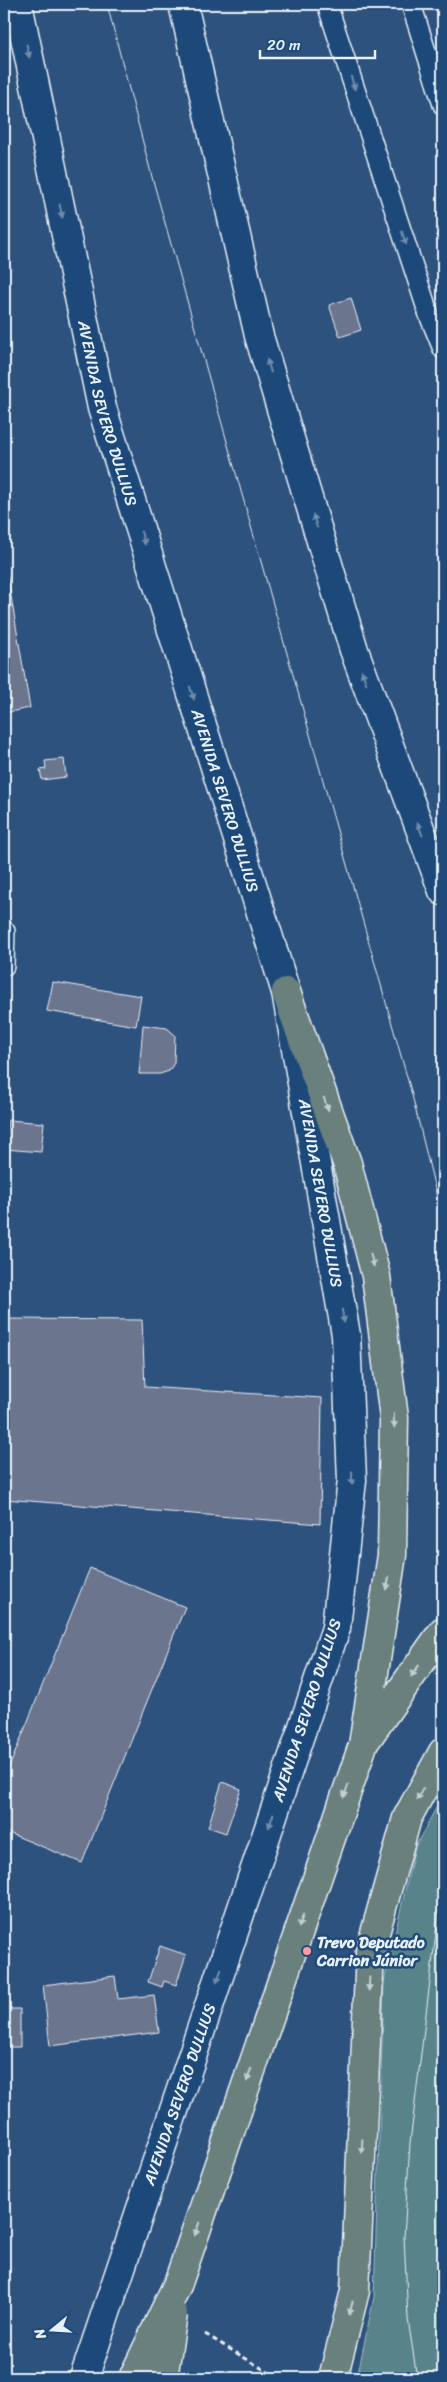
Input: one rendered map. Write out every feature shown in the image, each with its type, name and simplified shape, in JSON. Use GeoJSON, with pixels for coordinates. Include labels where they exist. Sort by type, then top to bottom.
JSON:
{"type":"FeatureCollection","features":[{"type":"Feature","properties":{"kind":"highway"},"geometry":{"type":"LineString","coordinates":[[133,2378],[178,2283],[363,1745],[392,1555],[394,1418],[376,1276],[346,1163],[286,992]]}},
{"type":"Feature","properties":{"kind":"highway"},"geometry":{"type":"LineString","coordinates":[[363,1745],[443,1631]]}},
{"type":"Feature","properties":{"kind":"highway"},"geometry":{"type":"LineString","coordinates":[[333,2378],[355,2291],[370,1952],[407,1818],[443,1752]]}},
{"type":"Feature","properties":{"kind":"highway"},"geometry":{"type":"LineString","coordinates":[[163,2378],[178,2283]]}},
{"type":"Feature","properties":{"kind":"main road","name":"AVENIDA SEVERO DULLIUS"},"geometry":{"type":"LineString","coordinates":[[18,4],[102,408],[286,992],[346,1336],[352,1480],[336,1628],[84,2378]]}},
{"type":"Feature","properties":{"kind":"main road"},"geometry":{"type":"LineString","coordinates":[[183,4],[260,336],[354,650],[443,891]]}},
{"type":"Feature","properties":{"kind":"lane"},"geometry":{"type":"LineString","coordinates":[[327,4],[429,315],[443,349]]}},
{"type":"Feature","properties":{"kind":"lane"},"geometry":{"type":"LineString","coordinates":[[412,4],[443,105]]}},
{"type":"Feature","properties":{"kind":"lane"},"geometry":{"type":"LineString","coordinates":[[4,966],[5,931]]}},
{"type":"Feature","properties":{"kind":"green space"},"geometry":{"type":"Polygon","coordinates":[[[443,1795],[443,2378],[357,2378],[374,2297],[384,1982],[415,1847],[443,1795]]]}},
{"type":"Feature","properties":{"kind":"building"},"geometry":{"type":"Polygon","coordinates":[[[351,298],[361,330],[340,337],[329,305],[351,298]]]}},
{"type":"Feature","properties":{"kind":"building"},"geometry":{"type":"Polygon","coordinates":[[[4,555],[30,708],[4,713],[4,555]]]}},
{"type":"Feature","properties":{"kind":"building"},"geometry":{"type":"Polygon","coordinates":[[[64,759],[66,777],[42,780],[40,770],[46,769],[45,761],[64,759]]]}},
{"type":"Feature","properties":{"kind":"building"},"geometry":{"type":"Polygon","coordinates":[[[53,982],[141,996],[136,1026],[47,1011],[53,982]]]}},
{"type":"Feature","properties":{"kind":"building"},"geometry":{"type":"Polygon","coordinates":[[[143,1025],[167,1028],[175,1035],[174,1063],[169,1071],[160,1074],[139,1074],[143,1025]]]}},
{"type":"Feature","properties":{"kind":"building"},"geometry":{"type":"Polygon","coordinates":[[[8,1120],[44,1123],[41,1152],[5,1149],[8,1120]]]}},
{"type":"Feature","properties":{"kind":"building"},"geometry":{"type":"Polygon","coordinates":[[[4,1319],[142,1320],[145,1387],[322,1398],[320,1524],[4,1499],[4,1319]]]}},
{"type":"Feature","properties":{"kind":"building"},"geometry":{"type":"Polygon","coordinates":[[[90,1568],[185,1607],[82,1863],[4,1831],[4,1780],[90,1568]]]}},
{"type":"Feature","properties":{"kind":"building"},"geometry":{"type":"Polygon","coordinates":[[[222,1782],[241,1789],[226,1833],[208,1827],[222,1782]]]}},
{"type":"Feature","properties":{"kind":"building"},"geometry":{"type":"Polygon","coordinates":[[[160,1946],[186,1955],[176,1985],[164,1981],[162,1987],[148,1982],[160,1946]]]}},
{"type":"Feature","properties":{"kind":"building"},"geometry":{"type":"Polygon","coordinates":[[[115,1976],[118,1999],[154,1995],[159,2032],[50,2046],[43,1985],[115,1976]]]}},
{"type":"Feature","properties":{"kind":"building"},"geometry":{"type":"Polygon","coordinates":[[[4,2009],[20,2009],[20,2047],[4,2047],[4,2009]]]}},
{"type":"Feature","properties":{"kind":"tram line"},"geometry":{"type":"LineString","coordinates":[[107,4],[152,177],[411,1091],[443,1221]]}},
{"type":"Feature","properties":{"kind":"tram line"},"geometry":{"type":"LineString","coordinates":[[417,2378],[408,2319],[404,2237],[410,2143],[443,1876]]}},
{"type":"Feature","properties":{"kind":"place","name":"Trevo Deputado Carrion Júnior"},"geometry":{"type":"Point","coordinates":[307,1951]}}]}
